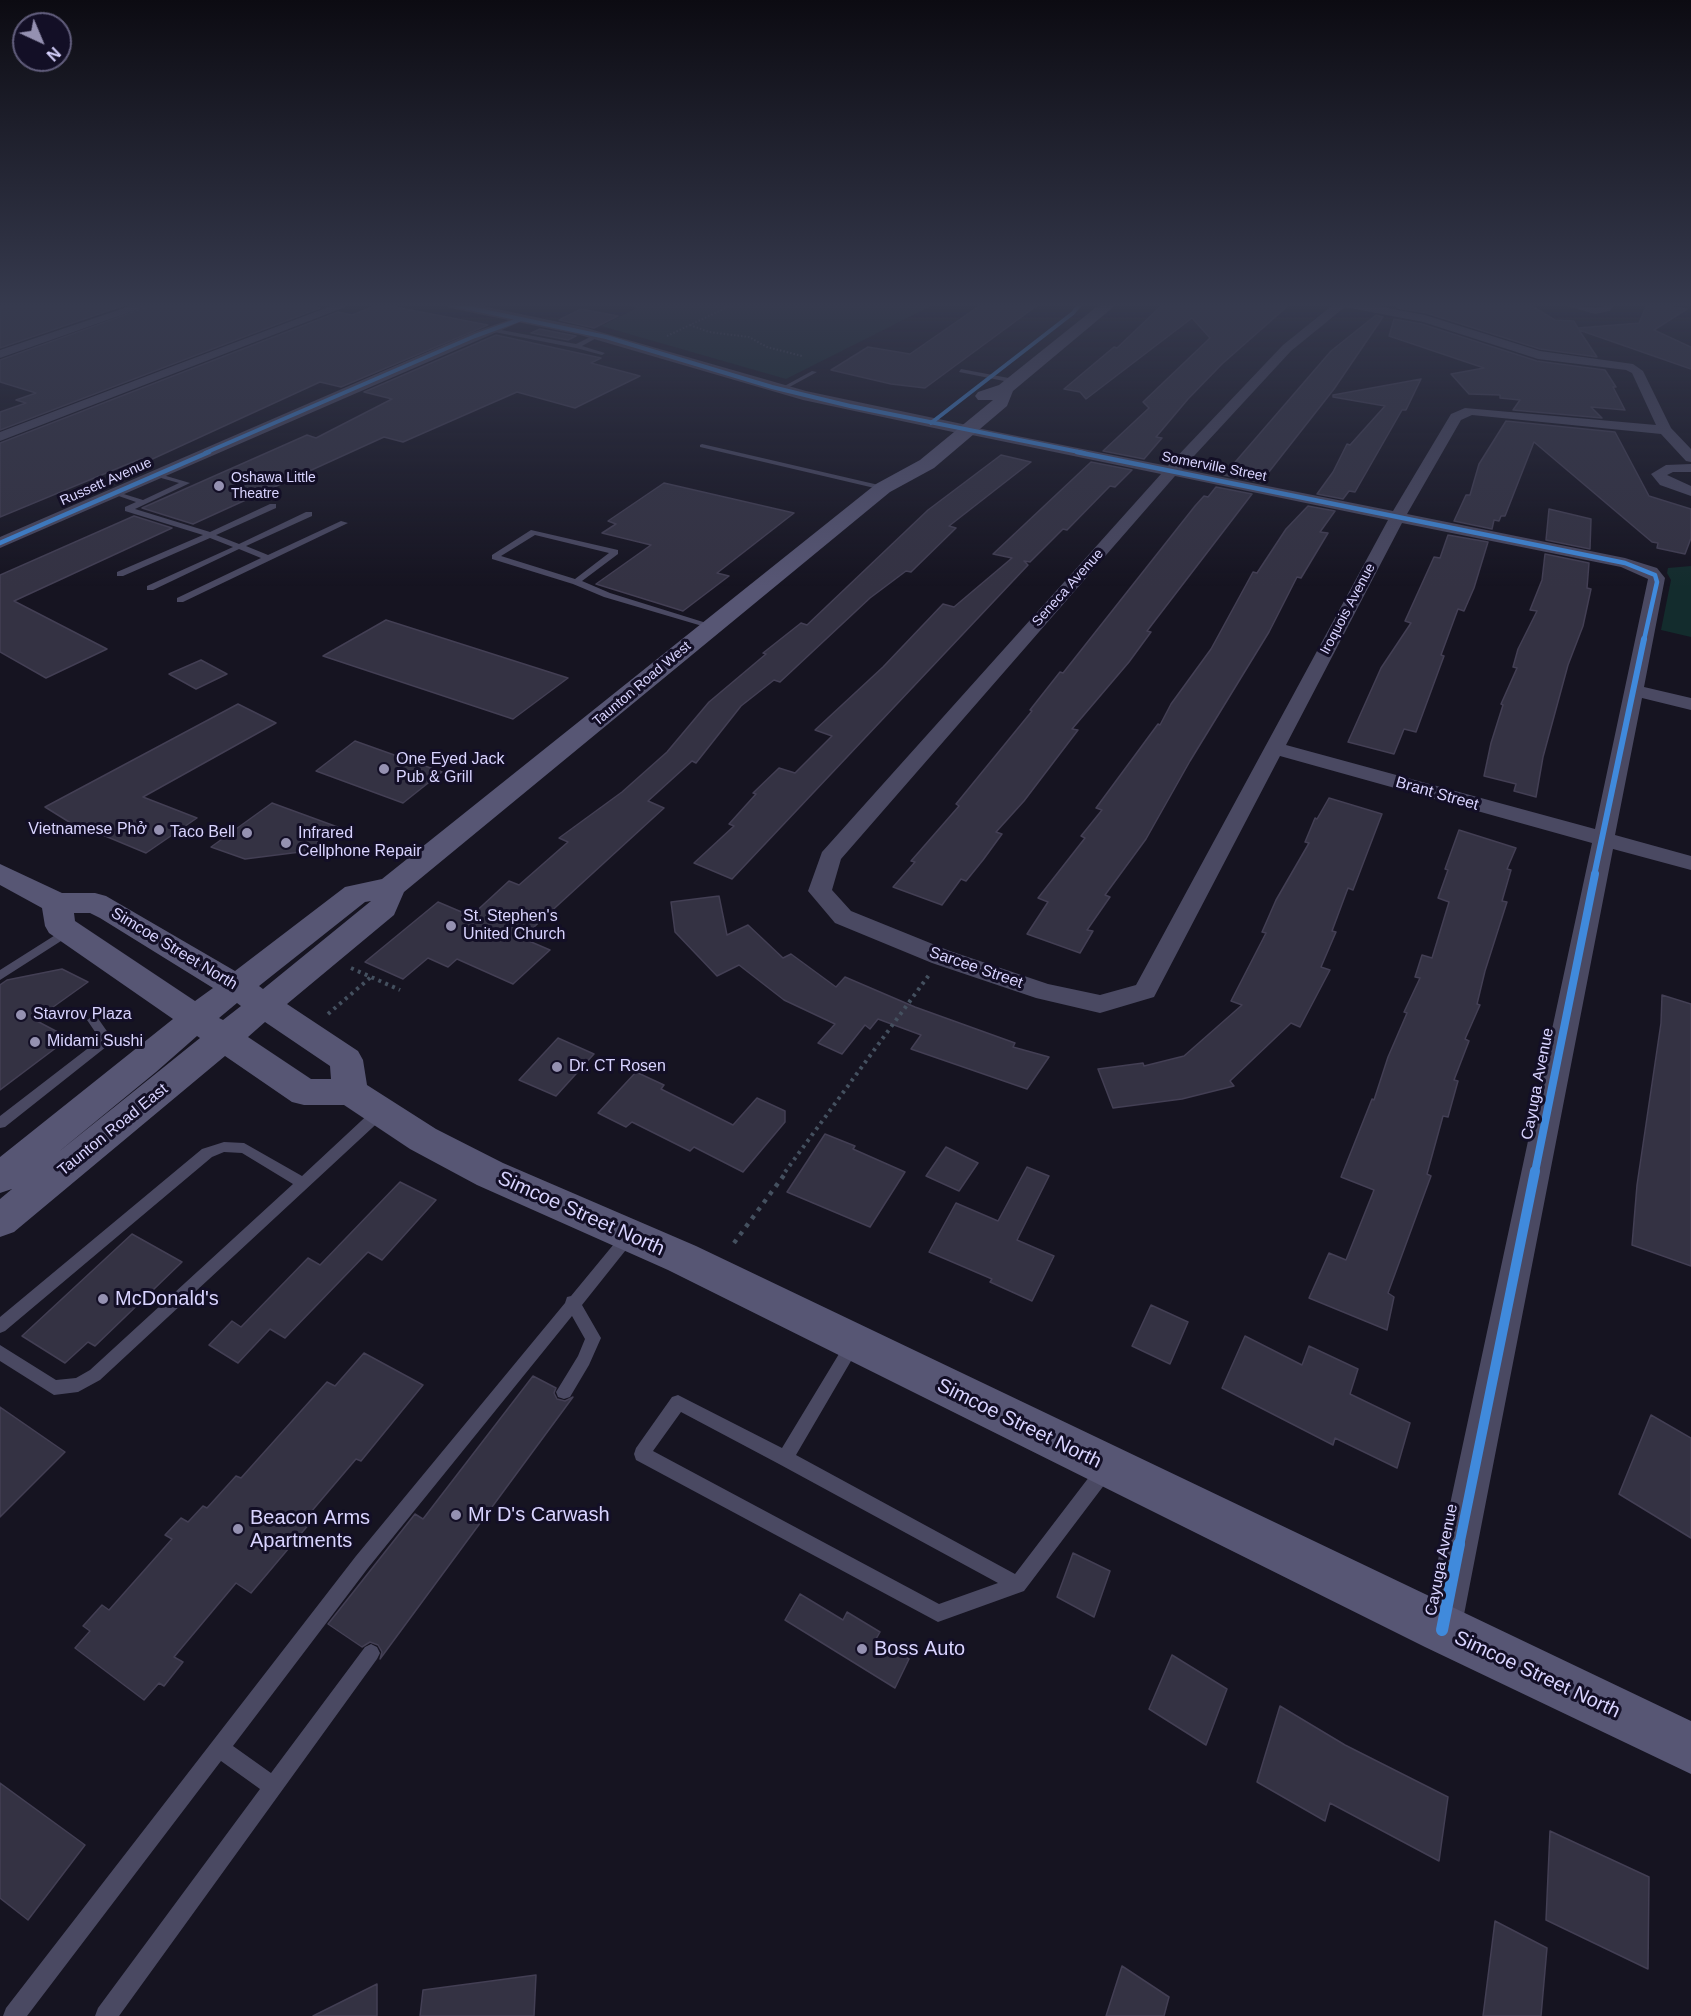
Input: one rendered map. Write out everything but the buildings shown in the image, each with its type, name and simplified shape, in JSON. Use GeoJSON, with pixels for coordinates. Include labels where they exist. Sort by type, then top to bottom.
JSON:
{"type":"FeatureCollection","features":[{"type":"Feature","properties":{"kind":"main road","name":"Taunton Road West"},"geometry":{"type":"LineString","coordinates":[[888,485],[902,460],[980,398]]}},
{"type":"Feature","properties":{"kind":"main road","name":"Taunton Road West"},"geometry":{"type":"LineString","coordinates":[[238,988],[356,894],[391,887],[888,485],[927,464],[1003,398]]}},
{"type":"Feature","properties":{"kind":"main road","name":"Simcoe Street North"},"geometry":{"type":"LineString","coordinates":[[0,873],[196,1018],[304,1092],[366,1102],[423,1138],[490,1173],[629,1235],[1442,1630],[1691,1748]]}},
{"type":"Feature","properties":{"kind":"main road","name":"Taunton Road West"},"geometry":{"type":"LineString","coordinates":[[265,1006],[383,908],[391,887]]}},
{"type":"Feature","properties":{"kind":"main road","name":"Simcoe Street North"},"geometry":{"type":"LineString","coordinates":[[62,917],[96,903],[238,988],[346,1060],[366,1102]]}},
{"type":"Feature","properties":{"kind":"main road","name":"Taunton Road East"},"geometry":{"type":"LineString","coordinates":[[2,1173],[144,1063],[196,1018],[238,988]]}},
{"type":"Feature","properties":{"kind":"main road","name":"Taunton Road East"},"geometry":{"type":"LineString","coordinates":[[0,1221],[265,1006]]}},
{"type":"Feature","properties":{"kind":"street"},"geometry":{"type":"LineString","coordinates":[[0,437],[102,398]]}},
{"type":"Feature","properties":{"kind":"street","name":"Russett Avenue"},"geometry":{"type":"LineString","coordinates":[[0,543],[334,398]]}},
{"type":"Feature","properties":{"kind":"street","name":"Somerville Street"},"geometry":{"type":"LineString","coordinates":[[822,398],[946,426],[1625,563]]}},
{"type":"Feature","properties":{"kind":"street","name":"Seneca Avenue"},"geometry":{"type":"LineString","coordinates":[[820,891],[830,857],[1171,472],[1240,398]]}},
{"type":"Feature","properties":{"kind":"street"},"geometry":{"type":"LineString","coordinates":[[1650,398],[1665,430],[1691,458]]}},
{"type":"Feature","properties":{"kind":"street","name":"Iroquois Avenue"},"geometry":{"type":"LineString","coordinates":[[1145,991],[1397,518],[1456,417],[1470,411],[1665,430]]}},
{"type":"Feature","properties":{"kind":"street"},"geometry":{"type":"LineString","coordinates":[[1691,468],[1671,468],[1658,474],[1665,482],[1691,491]]}},
{"type":"Feature","properties":{"kind":"street","name":"Cayuga Avenue"},"geometry":{"type":"LineString","coordinates":[[1442,1630],[1632,690],[1657,582],[1651,572],[1625,563]]}},
{"type":"Feature","properties":{"kind":"street"},"geometry":{"type":"LineString","coordinates":[[1632,690],[1691,704]]}},
{"type":"Feature","properties":{"kind":"street","name":"Brant Street"},"geometry":{"type":"LineString","coordinates":[[1274,748],[1691,863]]}},
{"type":"Feature","properties":{"kind":"street","name":"Sarcee Street"},"geometry":{"type":"LineString","coordinates":[[820,891],[843,917],[941,957],[1045,992],[1100,1004],[1145,991]]}},
{"type":"Feature","properties":{"kind":"lane"},"geometry":{"type":"LineString","coordinates":[[702,446],[888,485]]}},
{"type":"Feature","properties":{"kind":"lane"},"geometry":{"type":"LineString","coordinates":[[156,475],[186,483],[128,509],[210,535],[268,558]]}},
{"type":"Feature","properties":{"kind":"lane"},"geometry":{"type":"LineString","coordinates":[[114,493],[143,502]]}},
{"type":"Feature","properties":{"kind":"lane"},"geometry":{"type":"LineString","coordinates":[[120,574],[273,506]]}},
{"type":"Feature","properties":{"kind":"lane"},"geometry":{"type":"LineString","coordinates":[[150,588],[309,514]]}},
{"type":"Feature","properties":{"kind":"lane"},"geometry":{"type":"LineString","coordinates":[[180,600],[344,523]]}},
{"type":"Feature","properties":{"kind":"lane"},"geometry":{"type":"LineString","coordinates":[[576,582],[615,552],[534,532],[495,557],[576,582],[607,595],[712,626]]}},
{"type":"Feature","properties":{"kind":"lane"},"geometry":{"type":"LineString","coordinates":[[0,976],[62,917]]}},
{"type":"Feature","properties":{"kind":"lane"},"geometry":{"type":"LineString","coordinates":[[0,1123],[107,1040],[93,1020]]}},
{"type":"Feature","properties":{"kind":"lane"},"geometry":{"type":"LineString","coordinates":[[0,1352],[54,1388],[78,1385],[95,1375],[302,1183],[366,1102]]}},
{"type":"Feature","properties":{"kind":"lane"},"geometry":{"type":"LineString","coordinates":[[0,1326],[207,1153],[224,1147],[244,1148],[302,1183]]}},
{"type":"Feature","properties":{"kind":"lane"},"geometry":{"type":"LineString","coordinates":[[14,2016],[362,1562],[629,1235]]}},
{"type":"Feature","properties":{"kind":"lane"},"geometry":{"type":"LineString","coordinates":[[564,1392],[584,1360],[592,1338],[572,1302]]}},
{"type":"Feature","properties":{"kind":"lane"},"geometry":{"type":"LineString","coordinates":[[786,1458],[854,1343]]}},
{"type":"Feature","properties":{"kind":"lane"},"geometry":{"type":"LineString","coordinates":[[1018,1585],[678,1401],[642,1454],[938,1613],[1018,1585],[1107,1467]]}},
{"type":"Feature","properties":{"kind":"lane"},"geometry":{"type":"LineString","coordinates":[[106,2016],[371,1653]]}},
{"type":"Feature","properties":{"kind":"lane"},"geometry":{"type":"LineString","coordinates":[[219,1748],[273,1786]]}},
{"type":"Feature","properties":{"kind":"path"},"geometry":{"type":"LineString","coordinates":[[734,1243],[941,957]]}},
{"type":"Feature","properties":{"kind":"path"},"geometry":{"type":"LineString","coordinates":[[308,970],[330,983],[349,968],[400,990]]}},
{"type":"Feature","properties":{"kind":"path"},"geometry":{"type":"LineString","coordinates":[[328,1014],[371,977]]}},
{"type":"Feature","properties":{"kind":"green space"},"geometry":{"type":"Polygon","coordinates":[[[1691,566],[1691,637],[1661,630],[1671,580],[1667,573],[1668,568],[1691,566]]]}},
{"type":"Feature","properties":{"kind":"cycle path"},"geometry":{"type":"LineString","coordinates":[[0,543],[333,398]]}},
{"type":"Feature","properties":{"kind":"cycle path"},"geometry":{"type":"LineString","coordinates":[[817,398],[1625,563],[1655,575],[1657,582],[1632,690],[1442,1630]]}},
{"type":"Feature","properties":{"kind":"cycle path"},"geometry":{"type":"LineString","coordinates":[[931,423],[963,398]]}},
{"type":"Feature","properties":{"kind":"place","name":"Oshawa Little Theatre"},"geometry":{"type":"Point","coordinates":[219,486]}},
{"type":"Feature","properties":{"kind":"place","name":"One Eyed Jack Pub & Grill"},"geometry":{"type":"Point","coordinates":[384,769]}},
{"type":"Feature","properties":{"kind":"place","name":"Vietnamese Phở"},"geometry":{"type":"Point","coordinates":[159,830]}},
{"type":"Feature","properties":{"kind":"place","name":"Taco Bell"},"geometry":{"type":"Point","coordinates":[247,833]}},
{"type":"Feature","properties":{"kind":"place","name":"Infrared Cellphone Repair"},"geometry":{"type":"Point","coordinates":[286,843]}},
{"type":"Feature","properties":{"kind":"place","name":"St. Stephen's United Church"},"geometry":{"type":"Point","coordinates":[451,926]}},
{"type":"Feature","properties":{"kind":"place","name":"Stavrov Plaza"},"geometry":{"type":"Point","coordinates":[21,1015]}},
{"type":"Feature","properties":{"kind":"place","name":"Midami Sushi"},"geometry":{"type":"Point","coordinates":[35,1042]}},
{"type":"Feature","properties":{"kind":"place","name":"Dr. CT Rosen"},"geometry":{"type":"Point","coordinates":[557,1067]}},
{"type":"Feature","properties":{"kind":"place","name":"McDonald's"},"geometry":{"type":"Point","coordinates":[103,1299]}},
{"type":"Feature","properties":{"kind":"place","name":"Mr D's Carwash"},"geometry":{"type":"Point","coordinates":[456,1515]}},
{"type":"Feature","properties":{"kind":"place","name":"Beacon Arms Apartments"},"geometry":{"type":"Point","coordinates":[238,1529]}},
{"type":"Feature","properties":{"kind":"place","name":"Boss Auto"},"geometry":{"type":"Point","coordinates":[862,1649]}}]}
